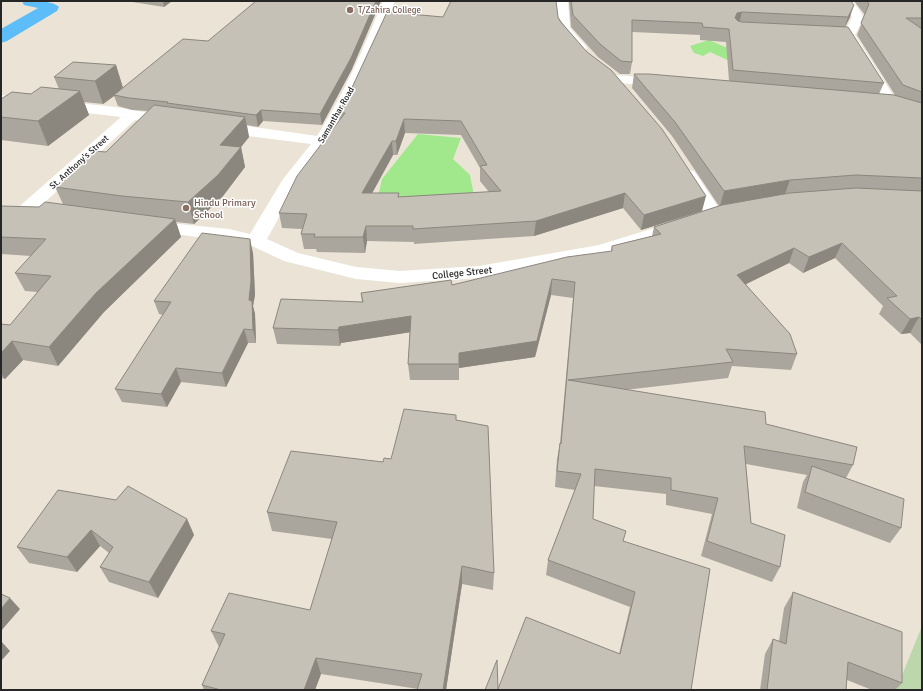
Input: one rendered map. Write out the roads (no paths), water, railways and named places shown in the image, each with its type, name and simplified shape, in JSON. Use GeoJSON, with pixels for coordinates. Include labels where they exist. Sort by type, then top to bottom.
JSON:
{"type":"FeatureCollection","features":[{"type":"Feature","properties":{"kind":"street","name":"Samanthar Road"},"geometry":{"type":"LineString","coordinates":[[256,241],[277,201],[299,169],[322,141],[353,86],[378,32],[389,1]]}},
{"type":"Feature","properties":{"kind":"street"},"geometry":{"type":"LineString","coordinates":[[562,1],[564,29],[592,61]]}},
{"type":"Feature","properties":{"kind":"street"},"geometry":{"type":"LineString","coordinates":[[847,1],[858,17],[845,35],[897,105],[875,102]]}},
{"type":"Feature","properties":{"kind":"street"},"geometry":{"type":"LineString","coordinates":[[604,70],[615,78],[626,91]]}},
{"type":"Feature","properties":{"kind":"street"},"geometry":{"type":"LineString","coordinates":[[615,78],[678,84]]}},
{"type":"Feature","properties":{"kind":"street"},"geometry":{"type":"LineString","coordinates":[[1,99],[116,111],[132,116],[185,122]]}},
{"type":"Feature","properties":{"kind":"street","name":"St. Anthony's Street"},"geometry":{"type":"LineString","coordinates":[[50,213],[20,209],[132,116]]}},
{"type":"Feature","properties":{"kind":"street"},"geometry":{"type":"LineString","coordinates":[[208,126],[322,141]]}},
{"type":"Feature","properties":{"kind":"street","name":"College Street"},"geometry":{"type":"LineString","coordinates":[[129,224],[229,235],[256,241],[292,257],[356,273],[400,277],[479,272],[602,250],[721,212],[679,160]]}},
{"type":"Feature","properties":{"kind":"waterway"},"geometry":{"type":"LineString","coordinates":[[1,37],[51,7],[45,4],[30,1]]}},
{"type":"Feature","properties":{"kind":"place","name":"T/Zahira College"},"geometry":{"type":"Point","coordinates":[350,10]}},
{"type":"Feature","properties":{"kind":"place","name":"Hindu Primary School"},"geometry":{"type":"Point","coordinates":[186,208]}}]}
